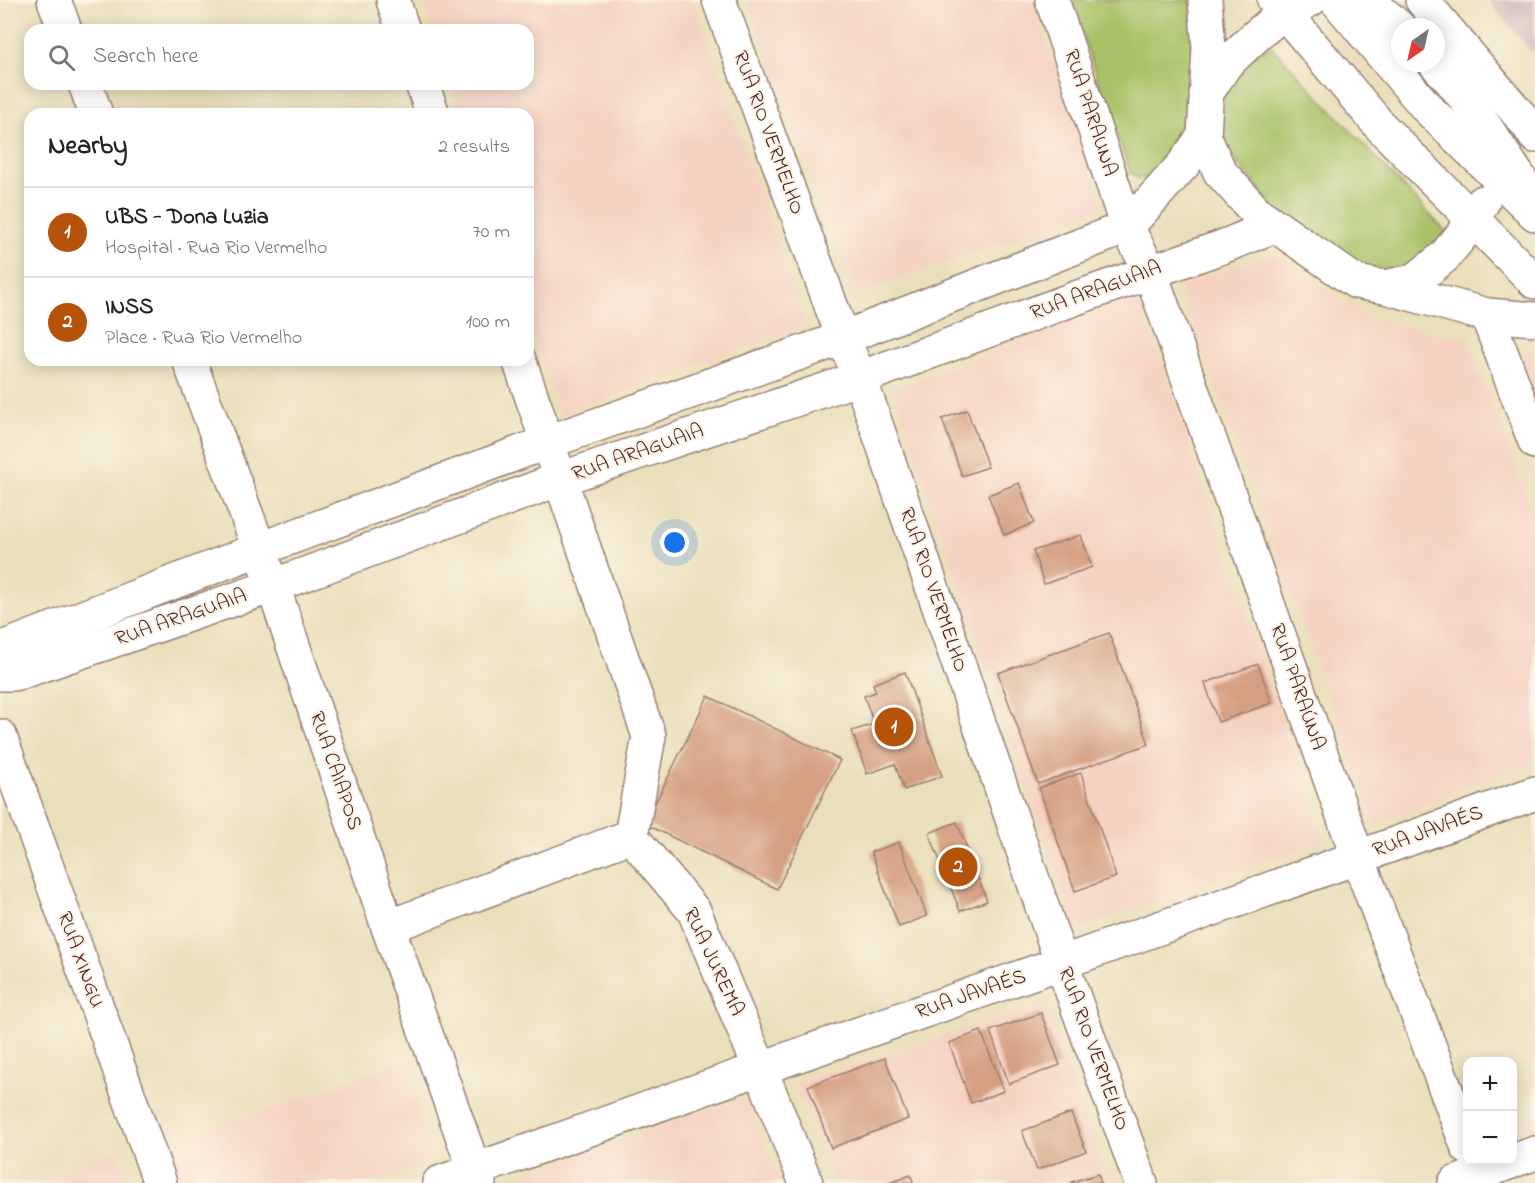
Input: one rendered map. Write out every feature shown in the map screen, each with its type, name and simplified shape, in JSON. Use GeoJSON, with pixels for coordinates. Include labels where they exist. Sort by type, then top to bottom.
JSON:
{"type":"FeatureCollection","features":[{"type":"Feature","properties":{"kind":"street"},"geometry":{"type":"LineString","coordinates":[[54,0],[63,24]]}},
{"type":"Feature","properties":{"kind":"street"},"geometry":{"type":"LineString","coordinates":[[393,0],[401,24]]}},
{"type":"Feature","properties":{"kind":"street","name":"RUA RIO VERMELHO"},"geometry":{"type":"LineString","coordinates":[[719,0],[843,338],[860,378],[1062,964],[1141,1183]]}},
{"type":"Feature","properties":{"kind":"street","name":"RUA PARAUNA"},"geometry":{"type":"LineString","coordinates":[[1052,0],[1127,227]]}},
{"type":"Feature","properties":{"kind":"street"},"geometry":{"type":"LineString","coordinates":[[1205,0],[1209,48],[1204,136],[1220,172],[1257,213],[1356,282],[1385,287],[1487,315],[1535,319]]}},
{"type":"Feature","properties":{"kind":"street"},"geometry":{"type":"LineString","coordinates":[[1336,0],[1428,109],[1499,164],[1535,199]]}},
{"type":"Feature","properties":{"kind":"street"},"geometry":{"type":"LineString","coordinates":[[1422,0],[1533,127]]}},
{"type":"Feature","properties":{"kind":"street"},"geometry":{"type":"LineString","coordinates":[[1367,1],[1391,21]]}},
{"type":"Feature","properties":{"kind":"street"},"geometry":{"type":"LineString","coordinates":[[1206,94],[1226,64],[1289,4],[1381,127],[1535,282]]}},
{"type":"Feature","properties":{"kind":"street"},"geometry":{"type":"LineString","coordinates":[[1444,72],[1484,122],[1499,164],[1535,214]]}},
{"type":"Feature","properties":{"kind":"street"},"geometry":{"type":"LineString","coordinates":[[87,90],[94,108]]}},
{"type":"Feature","properties":{"kind":"street"},"geometry":{"type":"LineString","coordinates":[[424,90],[431,108]]}},
{"type":"Feature","properties":{"kind":"street","name":"RUA ARAGUAIA"},"geometry":{"type":"LineString","coordinates":[[0,652],[5,648],[260,549],[548,442],[843,338],[1127,227],[1183,165],[1204,136]]}},
{"type":"Feature","properties":{"kind":"street"},"geometry":{"type":"LineString","coordinates":[[1385,287],[1414,281],[1444,257],[1473,219],[1499,164]]}},
{"type":"Feature","properties":{"kind":"street","name":"RUA ARAGUAIA"},"geometry":{"type":"LineString","coordinates":[[0,674],[22,672],[273,586],[560,479],[860,378],[1274,226]]}},
{"type":"Feature","properties":{"kind":"street","name":"RUA PARAÚNA"},"geometry":{"type":"LineString","coordinates":[[1127,227],[1150,271],[1470,1170]]}},
{"type":"Feature","properties":{"kind":"street"},"geometry":{"type":"LineString","coordinates":[[1487,315],[1535,442]]}},
{"type":"Feature","properties":{"kind":"street","name":"RUA CAIAPOS"},"geometry":{"type":"LineString","coordinates":[[191,366],[260,549],[388,927],[477,1177]]}},
{"type":"Feature","properties":{"kind":"street"},"geometry":{"type":"LineString","coordinates":[[388,927],[631,836],[649,736],[521,366]]}},
{"type":"Feature","properties":{"kind":"street","name":"RUA XINGU"},"geometry":{"type":"LineString","coordinates":[[0,736],[160,1183]]}},
{"type":"Feature","properties":{"kind":"street","name":"RUA JAVAÉS"},"geometry":{"type":"LineString","coordinates":[[439,1183],[477,1177],[760,1068],[1062,964],[1535,793]]}},
{"type":"Feature","properties":{"kind":"street","name":"RUA JUREMA"},"geometry":{"type":"LineString","coordinates":[[631,836],[694,911],[806,1183]]}},
{"type":"Feature","properties":{"kind":"street"},"geometry":{"type":"LineString","coordinates":[[1470,1170],[1535,1153]]}},
{"type":"Feature","properties":{"kind":"shaded area"},"geometry":{"type":"Polygon","coordinates":[[[423,0],[694,0],[805,325],[560,415],[534,337],[534,108],[459,108],[453,90],[534,90],[534,24],[431,24],[423,0]]]}},
{"type":"Feature","properties":{"kind":"shaded area"},"geometry":{"type":"Polygon","coordinates":[[[747,0],[1031,0],[1103,207],[857,294],[747,0]]]}},
{"type":"Feature","properties":{"kind":"shaded area"},"geometry":{"type":"Polygon","coordinates":[[[1488,0],[1535,0],[1535,53],[1528,48],[1488,0]]]}},
{"type":"Feature","properties":{"kind":"shaded area"},"geometry":{"type":"Polygon","coordinates":[[[1273,254],[1371,320],[1468,339],[1535,517],[1535,761],[1375,824],[1179,285],[1273,254]]]}},
{"type":"Feature","properties":{"kind":"shaded area"},"geometry":{"type":"Polygon","coordinates":[[[1139,297],[1324,840],[1075,930],[893,389],[1139,297]]]}},
{"type":"Feature","properties":{"kind":"shaded area"},"geometry":{"type":"Polygon","coordinates":[[[1535,350],[1535,390],[1519,352],[1535,350]]]}},
{"type":"Feature","properties":{"kind":"shaded area"},"geometry":{"type":"Polygon","coordinates":[[[1046,1004],[1109,1183],[835,1183],[795,1083],[1046,1004]]]}},
{"type":"Feature","properties":{"kind":"shaded area"},"geometry":{"type":"Polygon","coordinates":[[[405,1062],[430,1161],[371,1183],[184,1183],[169,1143],[405,1062]]]}},
{"type":"Feature","properties":{"kind":"shaded area"},"geometry":{"type":"Polygon","coordinates":[[[746,1097],[781,1183],[504,1183],[503,1181],[746,1097]]]}},
{"type":"Feature","properties":{"kind":"shaded area"},"geometry":{"type":"Polygon","coordinates":[[[117,1150],[130,1183],[33,1183],[117,1150]]]}},
{"type":"Feature","properties":{"kind":"green space"},"geometry":{"type":"Polygon","coordinates":[[[1070,0],[1191,0],[1194,51],[1185,112],[1170,151],[1149,179],[1138,178],[1130,172],[1070,0]]]}},
{"type":"Feature","properties":{"kind":"green space"},"geometry":{"type":"Polygon","coordinates":[[[1271,46],[1447,233],[1417,265],[1373,273],[1278,213],[1220,141],[1222,95],[1250,57],[1271,46]]]}},
{"type":"Feature","properties":{"kind":"building"},"geometry":{"type":"Polygon","coordinates":[[[967,410],[988,467],[962,476],[942,419],[967,410]]]}},
{"type":"Feature","properties":{"kind":"building"},"geometry":{"type":"Polygon","coordinates":[[[1019,483],[1034,523],[1004,535],[988,495],[1019,483]]]}},
{"type":"Feature","properties":{"kind":"building"},"geometry":{"type":"Polygon","coordinates":[[[1081,535],[1092,567],[1044,584],[1033,551],[1081,535]]]}},
{"type":"Feature","properties":{"kind":"building"},"geometry":{"type":"Polygon","coordinates":[[[1109,633],[1149,744],[1038,784],[998,673],[1109,633]]]}},
{"type":"Feature","properties":{"kind":"building"},"geometry":{"type":"Polygon","coordinates":[[[1258,664],[1272,703],[1218,722],[1205,683],[1258,664]]]}},
{"type":"Feature","properties":{"kind":"building"},"geometry":{"type":"Polygon","coordinates":[[[905,672],[942,776],[904,790],[895,764],[867,774],[852,731],[874,724],[864,696],[876,692],[873,684],[905,672]]]}},
{"type":"Feature","properties":{"kind":"building"},"geometry":{"type":"Polygon","coordinates":[[[708,696],[840,760],[777,889],[645,824],[708,696]]]}},
{"type":"Feature","properties":{"kind":"building"},"geometry":{"type":"Polygon","coordinates":[[[1081,773],[1116,877],[1075,891],[1039,788],[1081,773]]]}},
{"type":"Feature","properties":{"kind":"building"},"geometry":{"type":"Polygon","coordinates":[[[957,822],[987,901],[960,911],[929,833],[957,822]]]}},
{"type":"Feature","properties":{"kind":"building"},"geometry":{"type":"Polygon","coordinates":[[[899,842],[927,916],[899,927],[871,852],[899,842]]]}},
{"type":"Feature","properties":{"kind":"building"},"geometry":{"type":"Polygon","coordinates":[[[1041,1013],[1060,1065],[1009,1084],[990,1031],[1041,1013]]]}},
{"type":"Feature","properties":{"kind":"building"},"geometry":{"type":"Polygon","coordinates":[[[981,1031],[1004,1091],[971,1103],[949,1043],[981,1031]]]}},
{"type":"Feature","properties":{"kind":"building"},"geometry":{"type":"Polygon","coordinates":[[[885,1058],[908,1119],[831,1148],[808,1086],[885,1058]]]}},
{"type":"Feature","properties":{"kind":"building"},"geometry":{"type":"Polygon","coordinates":[[[1071,1113],[1086,1151],[1037,1170],[1022,1131],[1071,1113]]]}},
{"type":"Feature","properties":{"kind":"building"},"geometry":{"type":"Polygon","coordinates":[[[1098,1174],[1101,1183],[1071,1183],[1071,1182],[1098,1174]]]}},
{"type":"Feature","properties":{"kind":"building"},"geometry":{"type":"Polygon","coordinates":[[[911,1175],[913,1183],[889,1183],[911,1175]]]}},
{"type":"Feature","properties":{"kind":"place","name":"UBS - Dona Luzia"},"geometry":{"type":"Point","coordinates":[894,727]}},
{"type":"Feature","properties":{"kind":"place","name":"INSS"},"geometry":{"type":"Point","coordinates":[958,867]}}]}
